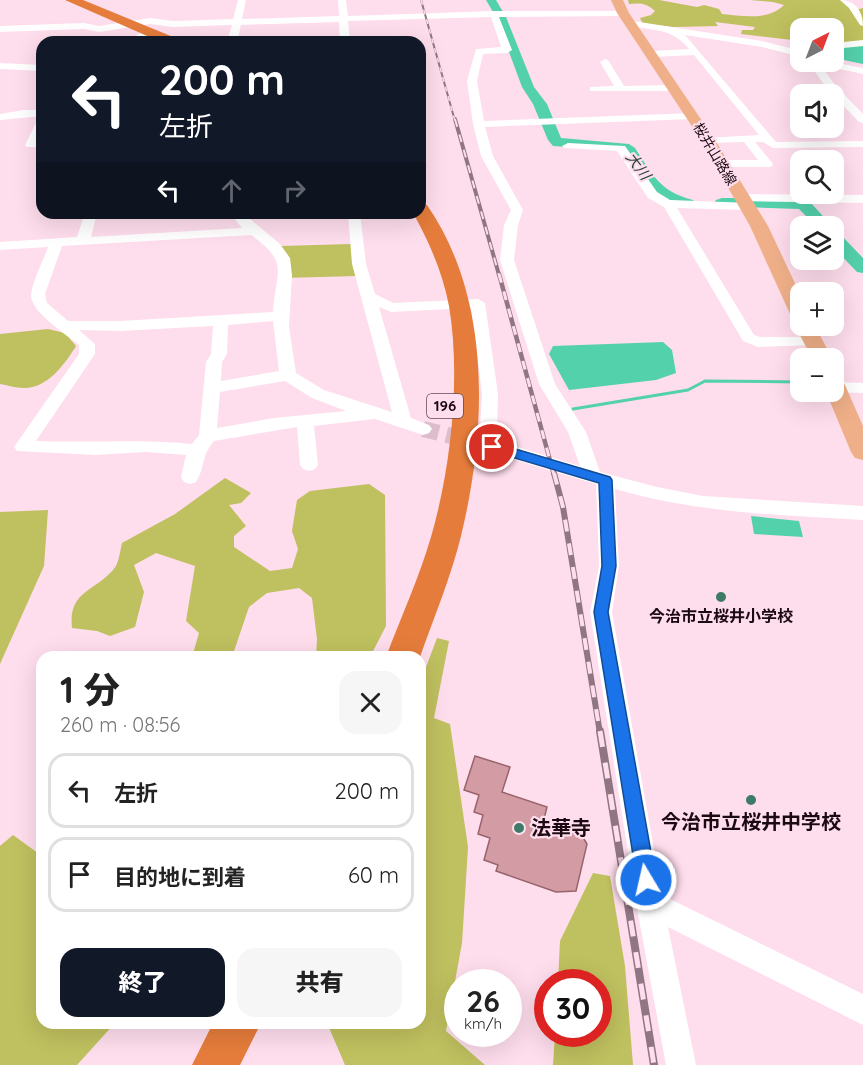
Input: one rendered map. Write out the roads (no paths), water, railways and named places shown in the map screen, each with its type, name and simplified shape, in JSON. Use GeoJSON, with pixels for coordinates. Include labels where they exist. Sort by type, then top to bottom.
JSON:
{"type":"FeatureCollection","features":[{"type":"Feature","properties":{"kind":"highway"},"geometry":{"type":"LineString","coordinates":[[60,0],[156,36]]}},
{"type":"Feature","properties":{"kind":"highway"},"geometry":{"type":"LineString","coordinates":[[72,0],[127,26],[135,36]]}},
{"type":"Feature","properties":{"kind":"highway","name":"196"},"geometry":{"type":"LineString","coordinates":[[409,219],[451,303]]}},
{"type":"Feature","properties":{"kind":"highway","name":"196"},"geometry":{"type":"LineString","coordinates":[[405,651],[421,606],[439,494],[451,303],[438,240],[426,219]]}},
{"type":"Feature","properties":{"kind":"highway"},"geometry":{"type":"LineString","coordinates":[[215,1065],[235,1029]]}},
{"type":"Feature","properties":{"kind":"main road","name":"桜井山路線"},"geometry":{"type":"LineString","coordinates":[[623,9],[693,116],[759,226],[790,292]]}},
{"type":"Feature","properties":{"kind":"main road"},"geometry":{"type":"LineString","coordinates":[[841,402],[863,452]]}},
{"type":"Feature","properties":{"kind":"street"},"geometry":{"type":"LineString","coordinates":[[234,36],[242,0]]}},
{"type":"Feature","properties":{"kind":"street"},"geometry":{"type":"LineString","coordinates":[[342,0],[345,36]]}},
{"type":"Feature","properties":{"kind":"street"},"geometry":{"type":"LineString","coordinates":[[606,0],[674,30],[790,51]]}},
{"type":"Feature","properties":{"kind":"street"},"geometry":{"type":"LineString","coordinates":[[844,0],[852,6],[863,24]]}},
{"type":"Feature","properties":{"kind":"street"},"geometry":{"type":"LineString","coordinates":[[0,29],[84,26],[99,29],[150,21],[173,24],[344,20],[498,11],[623,9]]}},
{"type":"Feature","properties":{"kind":"street"},"geometry":{"type":"LineString","coordinates":[[498,11],[507,50],[479,51],[472,81],[479,124],[487,156],[504,189],[516,205],[507,260],[546,384],[577,432],[599,479],[609,566],[601,612],[650,903],[681,1065]]}},
{"type":"Feature","properties":{"kind":"street"},"geometry":{"type":"LineString","coordinates":[[674,30],[696,52],[773,145],[863,144]]}},
{"type":"Feature","properties":{"kind":"street"},"geometry":{"type":"LineString","coordinates":[[844,45],[863,43]]}},
{"type":"Feature","properties":{"kind":"street"},"geometry":{"type":"LineString","coordinates":[[764,56],[786,56],[780,48]]}},
{"type":"Feature","properties":{"kind":"street"},"geometry":{"type":"LineString","coordinates":[[653,54],[696,52]]}},
{"type":"Feature","properties":{"kind":"street"},"geometry":{"type":"LineString","coordinates":[[605,62],[620,88]]}},
{"type":"Feature","properties":{"kind":"street"},"geometry":{"type":"LineString","coordinates":[[0,66],[36,68]]}},
{"type":"Feature","properties":{"kind":"street"},"geometry":{"type":"LineString","coordinates":[[844,67],[863,71]]}},
{"type":"Feature","properties":{"kind":"street"},"geometry":{"type":"LineString","coordinates":[[821,72],[863,120]]}},
{"type":"Feature","properties":{"kind":"street"},"geometry":{"type":"LineString","coordinates":[[594,88],[674,88]]}},
{"type":"Feature","properties":{"kind":"street"},"geometry":{"type":"LineString","coordinates":[[0,117],[36,113]]}},
{"type":"Feature","properties":{"kind":"street"},"geometry":{"type":"LineString","coordinates":[[479,124],[693,116]]}},
{"type":"Feature","properties":{"kind":"street"},"geometry":{"type":"LineString","coordinates":[[36,135],[31,145],[36,145]]}},
{"type":"Feature","properties":{"kind":"street"},"geometry":{"type":"LineString","coordinates":[[722,164],[767,164],[747,138]]}},
{"type":"Feature","properties":{"kind":"street"},"geometry":{"type":"LineString","coordinates":[[708,140],[766,138]]}},
{"type":"Feature","properties":{"kind":"street"},"geometry":{"type":"LineString","coordinates":[[568,146],[621,148],[652,195],[669,205],[748,338],[758,342],[814,342]]}},
{"type":"Feature","properties":{"kind":"street"},"geometry":{"type":"LineString","coordinates":[[669,205],[863,199]]}},
{"type":"Feature","properties":{"kind":"street"},"geometry":{"type":"LineString","coordinates":[[83,241],[90,219]]}},
{"type":"Feature","properties":{"kind":"street"},"geometry":{"type":"LineString","coordinates":[[241,219],[252,231],[270,241],[282,254],[285,281],[280,316],[288,375],[300,386],[315,394],[403,420],[423,429]]}},
{"type":"Feature","properties":{"kind":"street"},"geometry":{"type":"LineString","coordinates":[[355,219],[359,264],[403,420]]}},
{"type":"Feature","properties":{"kind":"street"},"geometry":{"type":"LineString","coordinates":[[0,246],[252,231]]}},
{"type":"Feature","properties":{"kind":"street"},"geometry":{"type":"LineString","coordinates":[[57,242],[38,294],[40,305],[87,344],[87,354],[23,447],[95,449],[202,443],[263,426],[379,413]]}},
{"type":"Feature","properties":{"kind":"street"},"geometry":{"type":"LineString","coordinates":[[368,296],[391,308],[478,303],[490,393],[490,446],[599,479],[682,499],[863,513]]}},
{"type":"Feature","properties":{"kind":"street"},"geometry":{"type":"LineString","coordinates":[[62,325],[120,326],[280,316]]}},
{"type":"Feature","properties":{"kind":"street"},"geometry":{"type":"LineString","coordinates":[[190,477],[202,443],[212,388],[214,362],[219,354],[221,321]]}},
{"type":"Feature","properties":{"kind":"street"},"geometry":{"type":"LineString","coordinates":[[212,388],[288,375]]}},
{"type":"Feature","properties":{"kind":"street"},"geometry":{"type":"LineString","coordinates":[[844,387],[863,388]]}},
{"type":"Feature","properties":{"kind":"street"},"geometry":{"type":"LineString","coordinates":[[305,421],[309,465]]}},
{"type":"Feature","properties":{"kind":"street"},"geometry":{"type":"LineString","coordinates":[[650,903],[863,1010]]}},
{"type":"Feature","properties":{"kind":"waterway","name":"大川"},"geometry":{"type":"LineString","coordinates":[[491,0],[501,17],[528,87],[540,104],[555,140],[558,143],[624,147],[630,151],[659,192],[676,201],[687,203]]}},
{"type":"Feature","properties":{"kind":"waterway","name":"大川"},"geometry":{"type":"LineString","coordinates":[[722,203],[792,203],[804,205],[814,216]]}},
{"type":"Feature","properties":{"kind":"waterway","name":"大川"},"geometry":{"type":"LineString","coordinates":[[844,248],[863,268]]}},
{"type":"Feature","properties":{"kind":"waterway"},"geometry":{"type":"LineString","coordinates":[[573,409],[688,390],[705,381],[790,382]]}},
{"type":"Feature","properties":{"kind":"tunnel"},"geometry":{"type":"LineString","coordinates":[[423,429],[492,446]]}},
{"type":"Feature","properties":{"kind":"railway"},"geometry":{"type":"LineString","coordinates":[[421,0],[455,121]]}},
{"type":"Feature","properties":{"kind":"railway"},"geometry":{"type":"LineString","coordinates":[[455,119],[499,275]]}},
{"type":"Feature","properties":{"kind":"railway"},"geometry":{"type":"LineString","coordinates":[[499,274],[554,475]]}},
{"type":"Feature","properties":{"kind":"railway"},"geometry":{"type":"LineString","coordinates":[[554,473],[563,507],[600,733]]}},
{"type":"Feature","properties":{"kind":"railway"},"geometry":{"type":"LineString","coordinates":[[600,731],[654,1065]]}},
{"type":"Feature","properties":{"kind":"place","name":"今治市立桜井小学校"},"geometry":{"type":"Point","coordinates":[721,597]}},
{"type":"Feature","properties":{"kind":"place","name":"今治市立桜井中学校"},"geometry":{"type":"Point","coordinates":[751,800]}},
{"type":"Feature","properties":{"kind":"place","name":"法華寺"},"geometry":{"type":"Point","coordinates":[519,828]}}]}
